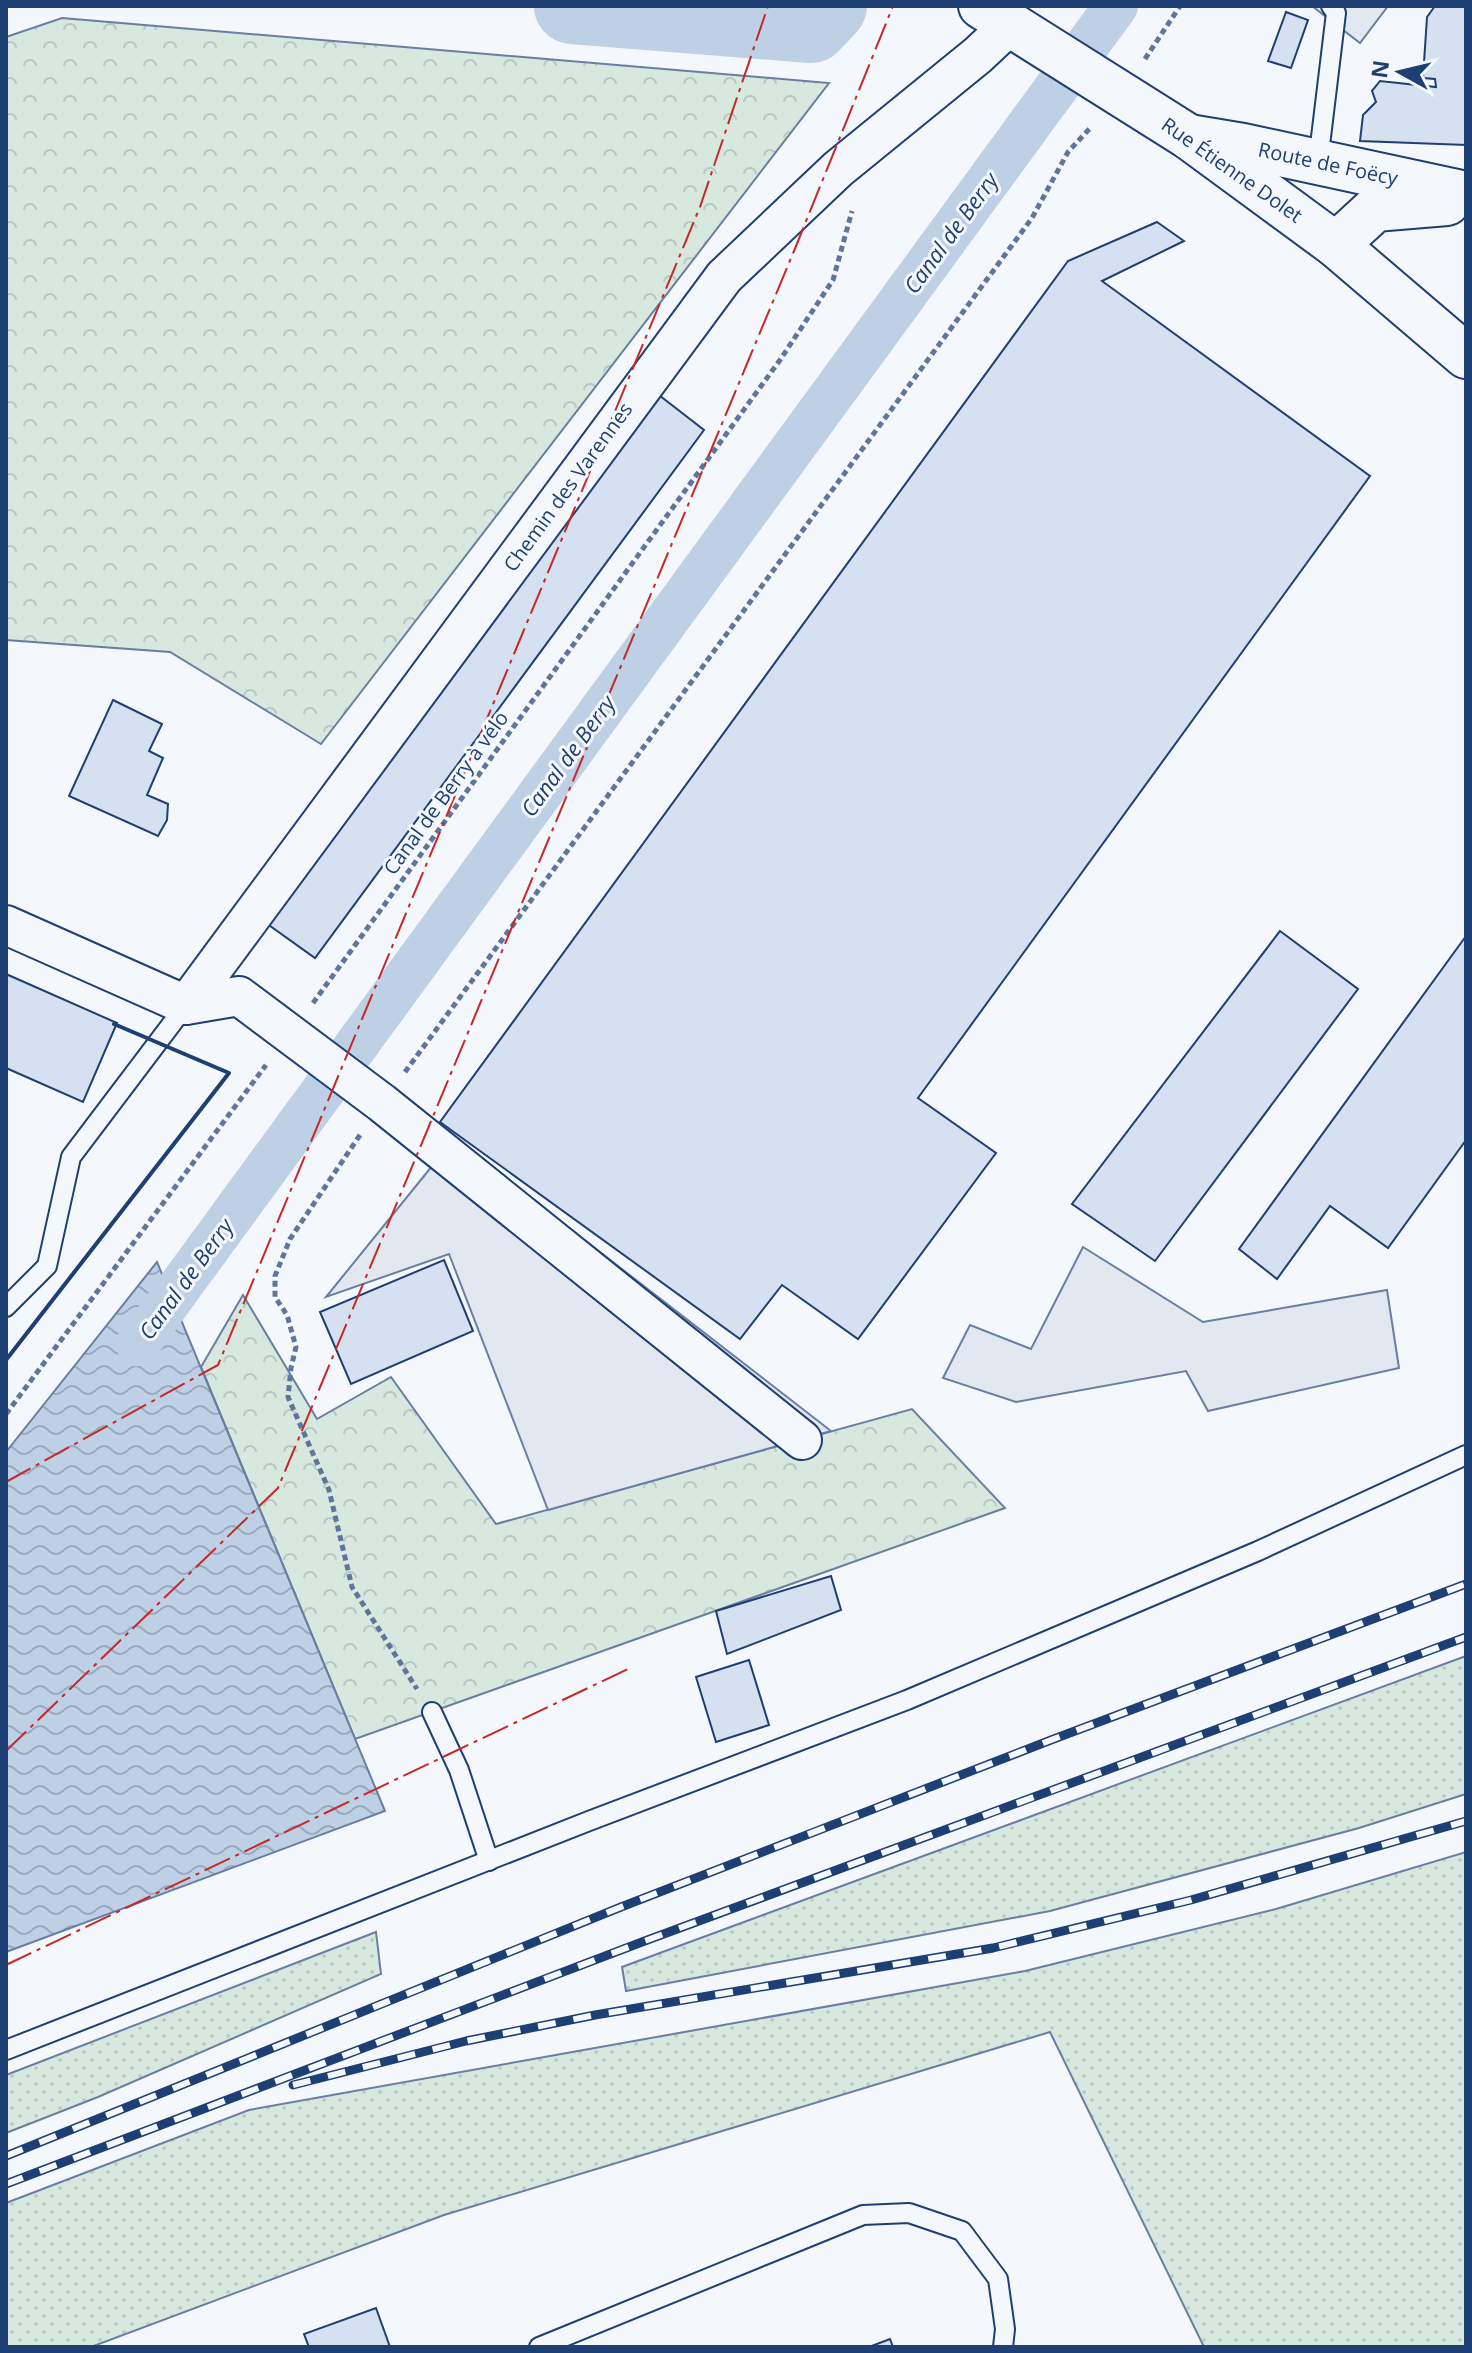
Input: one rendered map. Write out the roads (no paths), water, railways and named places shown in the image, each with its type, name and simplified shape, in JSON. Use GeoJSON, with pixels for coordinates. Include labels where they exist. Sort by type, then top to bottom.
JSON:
{"type":"FeatureCollection","features":[{"type":"Feature","properties":{"kind":"main road","name":"Rue Étienne Dolet"},"geometry":{"type":"LineString","coordinates":[[1004,21],[1189,137],[1336,245],[1466,356]]}},
{"type":"Feature","properties":{"kind":"main road","name":"Route de Foëcy"},"geometry":{"type":"LineString","coordinates":[[1189,137],[1466,194]]}},
{"type":"Feature","properties":{"kind":"main road","name":"Route de Foëcy"},"geometry":{"type":"LineString","coordinates":[[1336,245],[1375,209],[1466,202]]}},
{"type":"Feature","properties":{"kind":"street","name":"Chemin des Varennes"},"geometry":{"type":"LineString","coordinates":[[186,1005],[724,277],[838,169],[978,55],[1004,21]]}},
{"type":"Feature","properties":{"kind":"street"},"geometry":{"type":"LineString","coordinates":[[6,925],[186,1005],[239,996],[375,1099],[802,1440]]}},
{"type":"Feature","properties":{"kind":"lane"},"geometry":{"type":"LineString","coordinates":[[1318,162],[1336,13],[1331,6]]}},
{"type":"Feature","properties":{"kind":"lane"},"geometry":{"type":"LineString","coordinates":[[6,1307],[47,1266],[71,1157],[186,1005]]}},
{"type":"Feature","properties":{"kind":"lane"},"geometry":{"type":"LineString","coordinates":[[6,2050],[907,1700],[1258,1551],[1466,1455]]}},
{"type":"Feature","properties":{"kind":"lane"},"geometry":{"type":"LineString","coordinates":[[432,1712],[459,1770],[489,1861]]}},
{"type":"Feature","properties":{"kind":"lane"},"geometry":{"type":"LineString","coordinates":[[539,2347],[863,2215],[909,2213],[962,2231],[998,2279],[1005,2329],[1003,2347]]}},
{"type":"Feature","properties":{"kind":"water"},"geometry":{"type":"Polygon","coordinates":[[[157,1262],[385,1811],[6,1952],[6,1452],[157,1262]]]}},
{"type":"Feature","properties":{"kind":"waterway"},"geometry":{"type":"LineString","coordinates":[[572,6],[811,25],[829,6]]}},
{"type":"Feature","properties":{"kind":"waterway","name":"Canal de Berry"},"geometry":{"type":"LineString","coordinates":[[138,1344],[1116,6]]}},
{"type":"Feature","properties":{"kind":"railway"},"geometry":{"type":"LineString","coordinates":[[6,2156],[621,1907],[1051,1740],[1466,1584]]}},
{"type":"Feature","properties":{"kind":"railway"},"geometry":{"type":"LineString","coordinates":[[6,2184],[642,1942],[1466,1637]]}},
{"type":"Feature","properties":{"kind":"railway"},"geometry":{"type":"LineString","coordinates":[[293,2085],[466,2041],[595,2015],[993,1948],[1191,1900],[1466,1821]]}}]}
